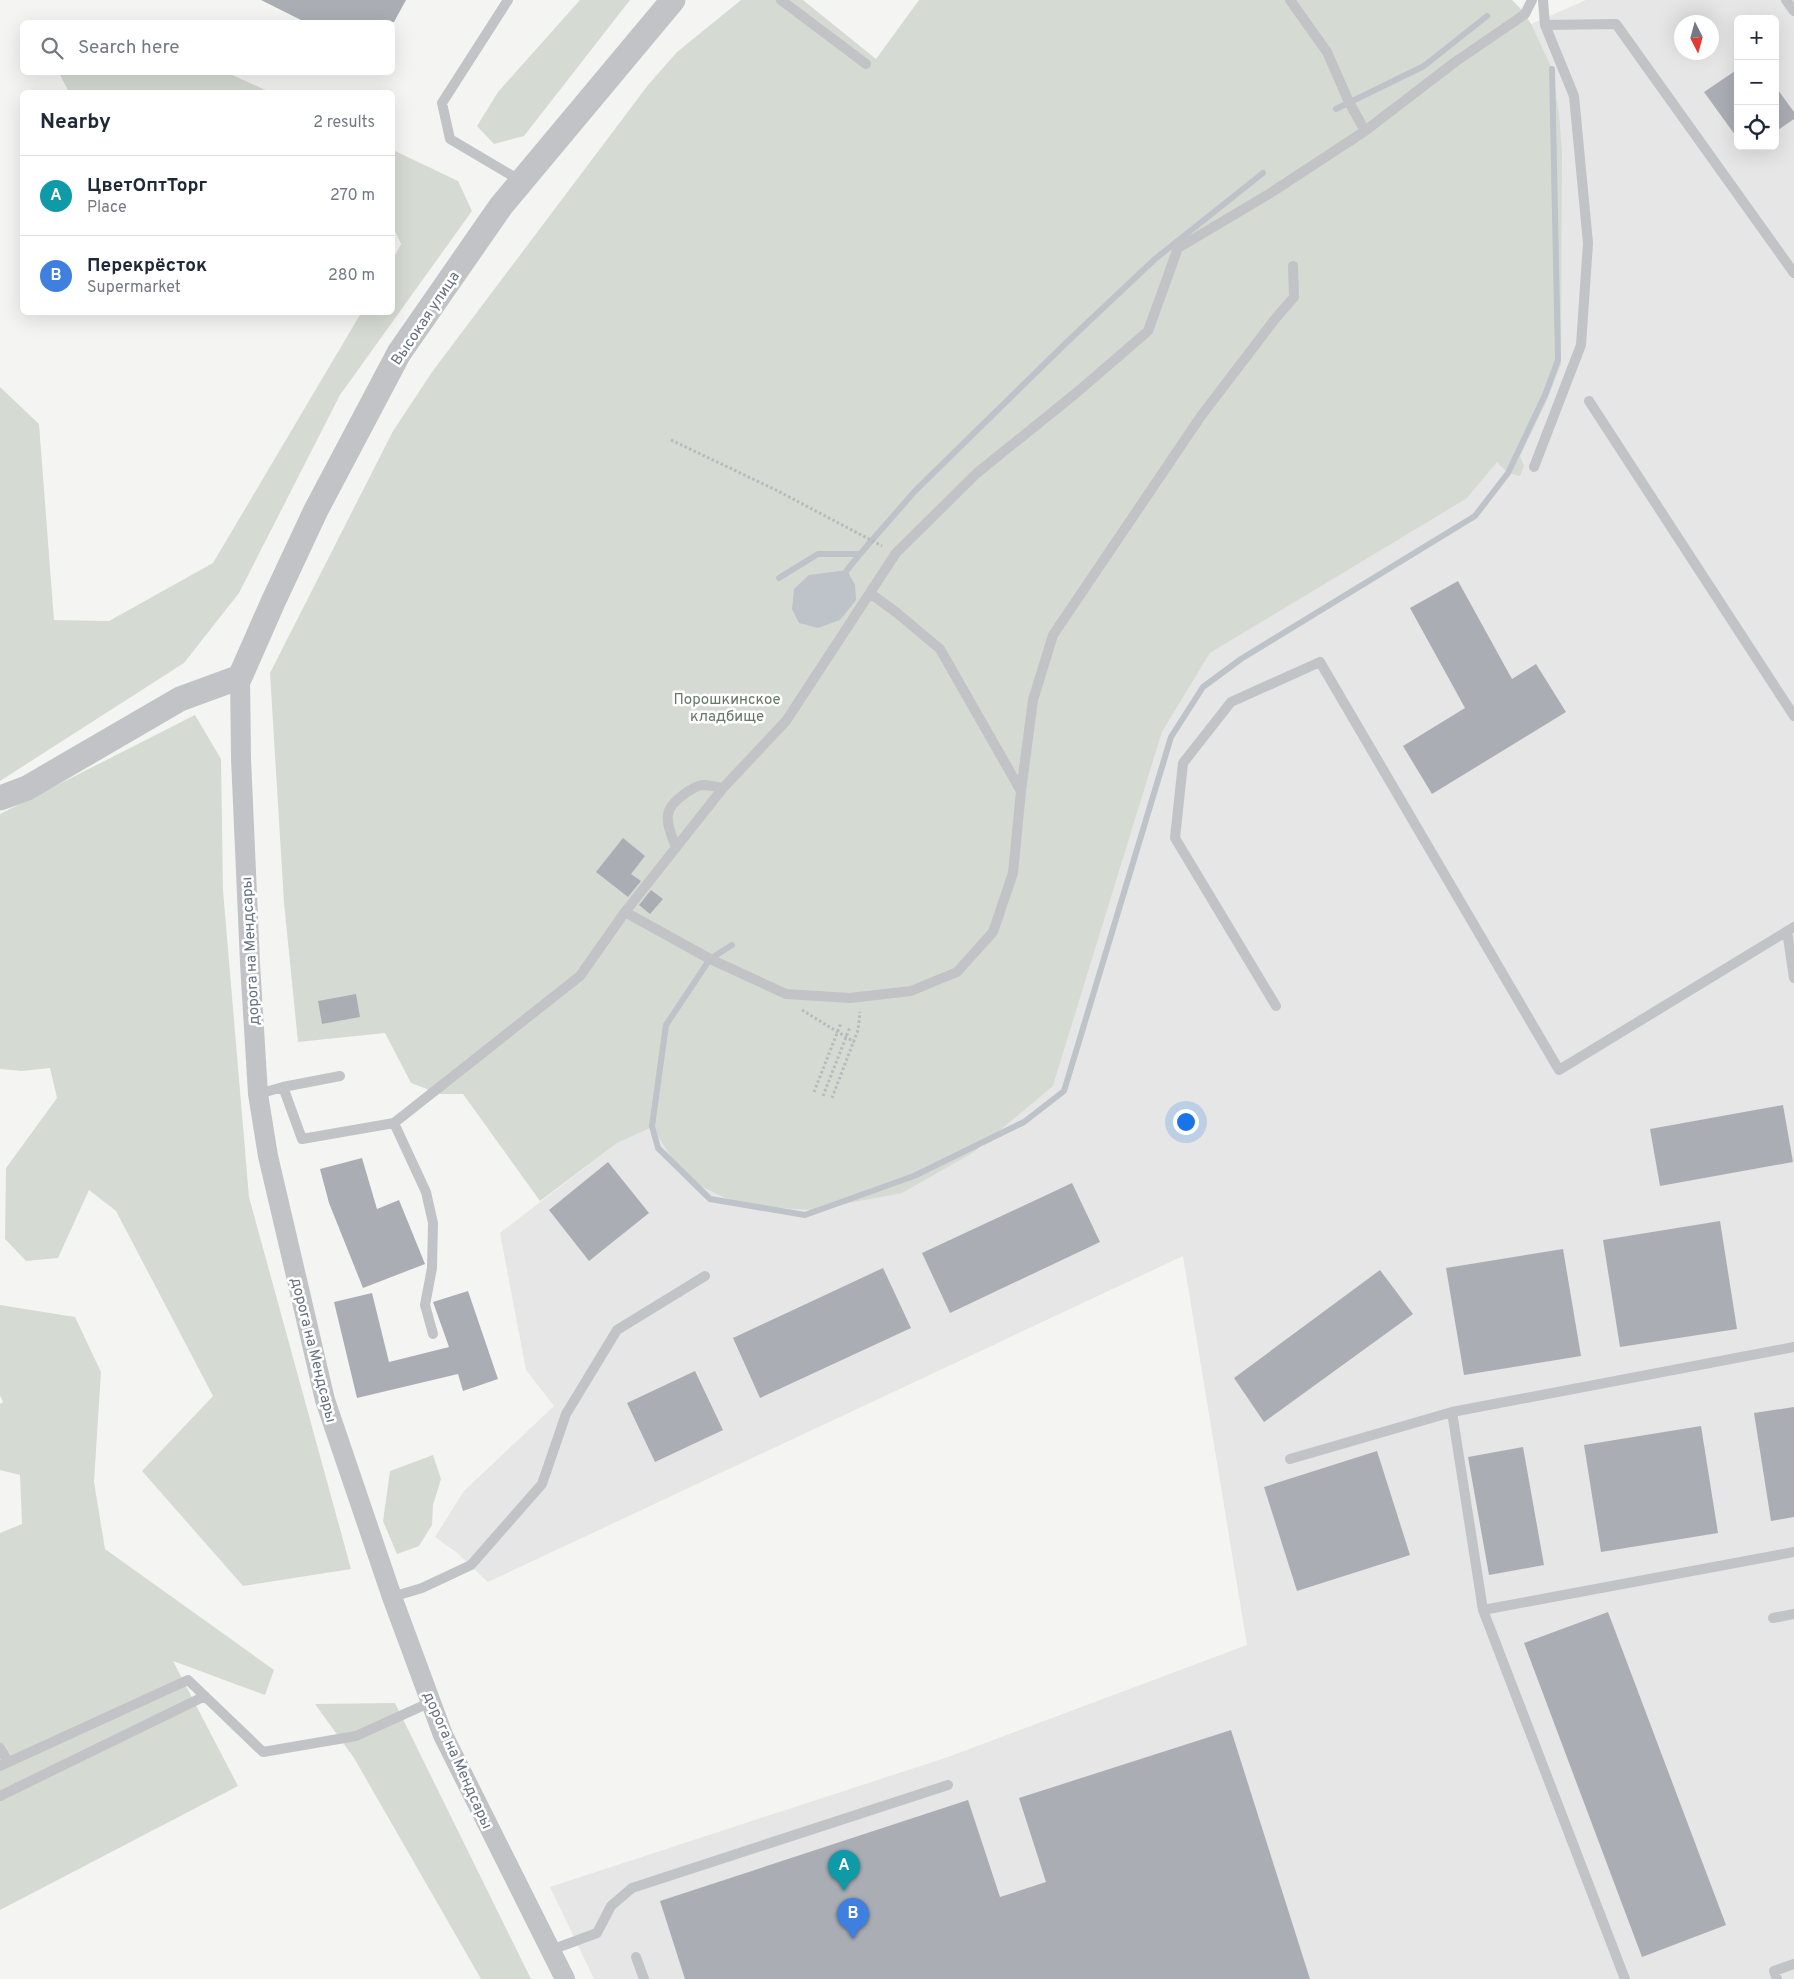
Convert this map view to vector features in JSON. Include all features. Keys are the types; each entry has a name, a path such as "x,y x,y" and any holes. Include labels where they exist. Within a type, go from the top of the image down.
{"street":[{"name":"Высокая улица","path":"240,678 316,510 399,353 501,206 673,0"},
{"path":"0,798 27,788 180,700 240,678"},
{"name":"дорога на Мендсары","path":"240,678 250,963 258,1094 268,1156 325,1400 392,1597 431,1702 459,1768 565,1979"}],"lane":[{"path":"508,0 442,103 450,139 522,182"},
{"path":"781,0 866,64"},
{"path":"1290,0 1327,52 1349,102 1365,131"},
{"path":"283,1087 302,1139 394,1123 580,976 625,912 723,788 786,721 896,553 977,473 1075,394 1148,331 1178,248 1269,194 1365,131 1455,62 1525,14 1532,0"},
{"path":"1534,467 1581,345 1588,243 1574,96 1545,25 1543,0"},
{"path":"1786,0 1794,11"},
{"path":"1545,25 1616,24 1794,273"},
{"path":"625,912 710,959 786,994 850,998 911,991 957,972 993,932 1014,872 1021,791 1033,700 1054,635 1201,416 1294,297 1293,266"},
{"path":"1589,401 1794,716"},
{"path":"870,593 940,649 1021,791"},
{"path":"1276,1006 1174,838 1183,763 1231,702 1320,662 1559,1070 1790,929 1794,978"},
{"path":"676,848 669,826 668,813 673,804 683,794 702,785 723,788"},
{"path":"258,1094 340,1076"},
{"path":"394,1123 426,1192 433,1223 432,1268 425,1305 433,1334"},
{"path":"392,1597 422,1588 471,1565 542,1484 566,1414 617,1330 705,1276"},
{"path":"1290,1459 1452,1412 1794,1347"},
{"path":"1452,1412 1483,1610 1625,1979"},
{"path":"1483,1610 1794,1552"},
{"path":"1773,1618 1794,1614"},
{"path":"0,1748 4,1764 188,1680 263,1752 356,1736 431,1702"},
{"path":"0,1796 205,1696"},
{"path":"551,1950 597,1933 611,1906 632,1888 948,1785"},
{"path":"636,1958 644,1979"},
{"path":"1777,1979 1774,1971 1794,1964"}],"path":[{"path":"672,440 776,490 871,542 896,553"},
{"path":"786,994 805,1013 854,1042"},
{"path":"814,1092 841,1023"},
{"path":"823,1096 850,1027"},
{"path":"832,1098 858,1030"}],"shaded area":[{"path":"1586,0 1794,0 1794,1979 594,1979 550,1887 948,1757 1247,1645 1183,1256 488,1582 456,1552 435,1537 464,1491 554,1406 526,1370 500,1233 617,1143 652,1126 685,1179 740,1205 1053,1086 1162,732 1210,653 1466,499 1543,372 1531,24"},
{"path":"847,570 855,585 856,600 840,620 818,628 799,623 792,609 794,589 809,575"}],"green space":[{"path":"580,0 630,0 524,136 494,144 477,126 498,92"},
{"name":"Порошкинское кладбище","path":"741,0 803,0 876,59 919,0 1512,0 1525,13 1552,69 1559,114 1562,151 1561,364 1548,398 1520,456 1524,466 1520,476 1508,473 1497,462 1466,499 1210,653 1162,732 1053,1086 974,1152 902,1193 811,1210 740,1205 685,1179 652,1127 617,1143 540,1201 463,1094 432,1094 427,1089 411,1083 385,1033 298,1042 284,903 270,673 393,431 432,372 648,85 677,52"},
{"path":"60,75 232,75 266,90 68,90"},
{"path":"395,151 458,181 472,211 340,395 239,593 184,663 0,781 0,387 39,424 54,620 109,621 213,563 360,315 395,315 395,255 401,244 395,231"},
{"path":"195,715 221,759 223,890 249,1197 351,1569 243,1586 142,1471 213,1396 116,1211 89,1190 58,1258 26,1261 5,1239 6,1168 57,1098 50,1068 22,1071 0,1069 0,814"},
{"path":"0,1305 75,1317 101,1372 94,1482 105,1549 274,1670 265,1695 173,1661 238,1786 0,1910 0,1533 22,1524 20,1475 0,1470 0,1404 3,1402 0,1395"},
{"path":"433,1455 441,1479 433,1505 432,1525 419,1546 397,1554 383,1521 390,1471"},
{"path":"395,1703 531,1979 481,1979 354,1758 315,1704"}],"building":[{"path":"261,0 406,0 395,20 301,20"},
{"path":"1734,72 1734,133 1704,92"},
{"path":"1779,91 1794,112 1794,119 1779,129"},
{"path":"1458,581 1512,679 1536,664 1566,712 1432,794 1403,746 1465,708 1410,608"},
{"path":"623,838 645,856 631,874 641,881 628,897 596,872"},
{"path":"651,890 663,899 650,914 639,905"},
{"path":"356,994 360,1017 322,1024 318,1001"},
{"path":"1783,1105 1793,1162 1660,1186 1650,1129"},
{"path":"362,1158 377,1209 399,1200 425,1264 363,1288 329,1203 320,1169"},
{"path":"608,1162 649,1213 589,1261 549,1210"},
{"path":"1072,1183 1100,1242 950,1313 922,1253"},
{"path":"1720,1221 1737,1329 1620,1347 1603,1240"},
{"path":"1563,1249 1581,1356 1464,1375 1446,1268"},
{"path":"883,1268 911,1328 760,1398 733,1338"},
{"path":"1380,1270 1413,1314 1264,1422 1234,1378"},
{"path":"468,1291 498,1379 463,1391 458,1374 357,1398 334,1302 372,1293 389,1362 449,1347 433,1302"},
{"path":"695,1371 723,1430 655,1462 627,1403"},
{"path":"1794,1407 1794,1517 1771,1521 1754,1413"},
{"path":"1701,1426 1718,1533 1601,1552 1584,1445"},
{"path":"1523,1447 1544,1565 1489,1575 1468,1457"},
{"path":"1377,1451 1410,1555 1297,1591 1264,1487"},
{"path":"1608,1612 1726,1925 1642,1957 1524,1643"},
{"path":"1231,1730 1310,1979 685,1979 660,1901 968,1800 1000,1897 1046,1882 1019,1798"}],"waterway":[{"path":"1336,109 1424,66 1487,16"},
{"path":"732,945 710,959 666,1025 652,1126 658,1148 710,1199 805,1215 914,1176 1024,1122 1064,1091 1171,737 1203,687 1241,659 1475,516 1508,473 1545,395 1558,360 1552,69"},
{"path":"779,578 818,554 860,554 915,491 1066,343 1155,259 1263,173"},
{"path":"847,570 860,554"}],"place":[{"name":"ЦветОптТорг","path":"844,1891"},
{"name":"Перекрёсток","path":"853,1939"}]}
